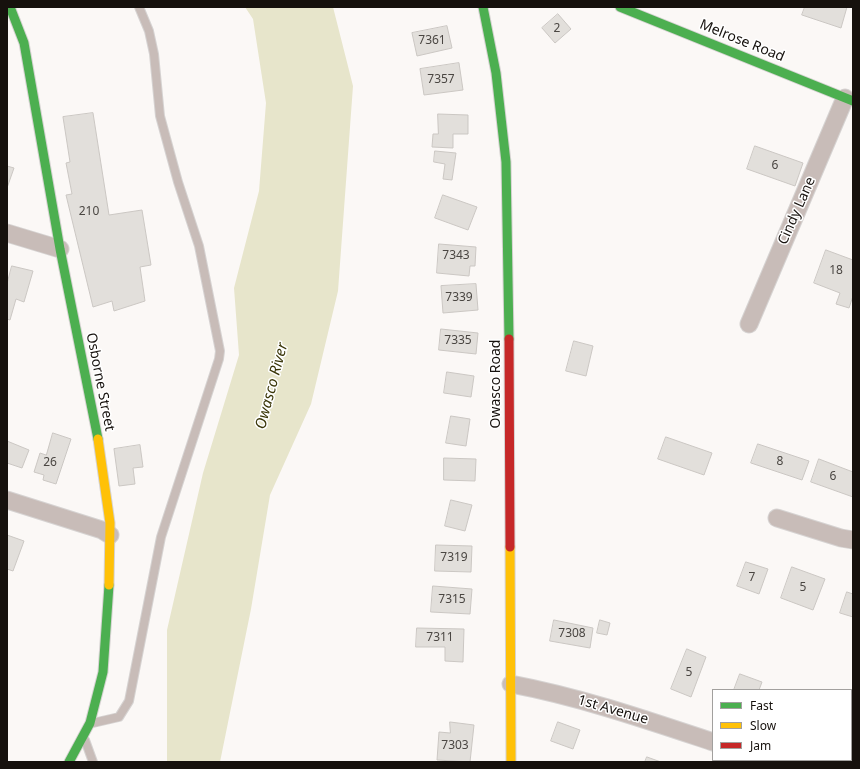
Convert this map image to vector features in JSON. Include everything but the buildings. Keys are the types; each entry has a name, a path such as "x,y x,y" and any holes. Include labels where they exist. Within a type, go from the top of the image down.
{"street":[{"name":"Osborne Street","path":"10,7 24,44 60,249 97,435 110,535 110,571 103,672 90,724 69,762"},
{"name":"Owasco Road","path":"483,7 496,65 505,133 508,185 511,762"},
{"name":"Melrose Road","path":"620,7 849,100"},
{"name":"Cindy Lane","path":"749,324 849,100"},
{"path":"7,233 60,249"},
{"path":"7,500 102,530 110,535"},
{"path":"777,518 841,538 853,540"},
{"name":"1st Avenue","path":"511,684 540,689 633,716 712,742"}],"lane":[{"path":"90,724 119,717 129,701 161,537 219,359 220,351 199,246 178,182 160,116 154,54 149,31 139,7"},
{"path":"83,737 93,762"}],"water":[{"name":"Owasco River","path":"245,7 333,7 353,86 338,291 311,404 270,495 251,609 220,762 167,762 167,630 203,473 239,355 234,288 259,191 266,103 253,19"}],"traffic: fast":[{"path":"10,7 24,43 60,249 98,439"},
{"path":"483,7 496,73 506,162 509,339"},
{"path":"620,7 853,101"},
{"path":"69,762 90,723 103,672 109,585"}],"traffic: slow":[{"path":"98,439 110,523 109,585"},
{"path":"510,547 511,762"}],"traffic: jam":[{"path":"509,339 510,547"}]}
